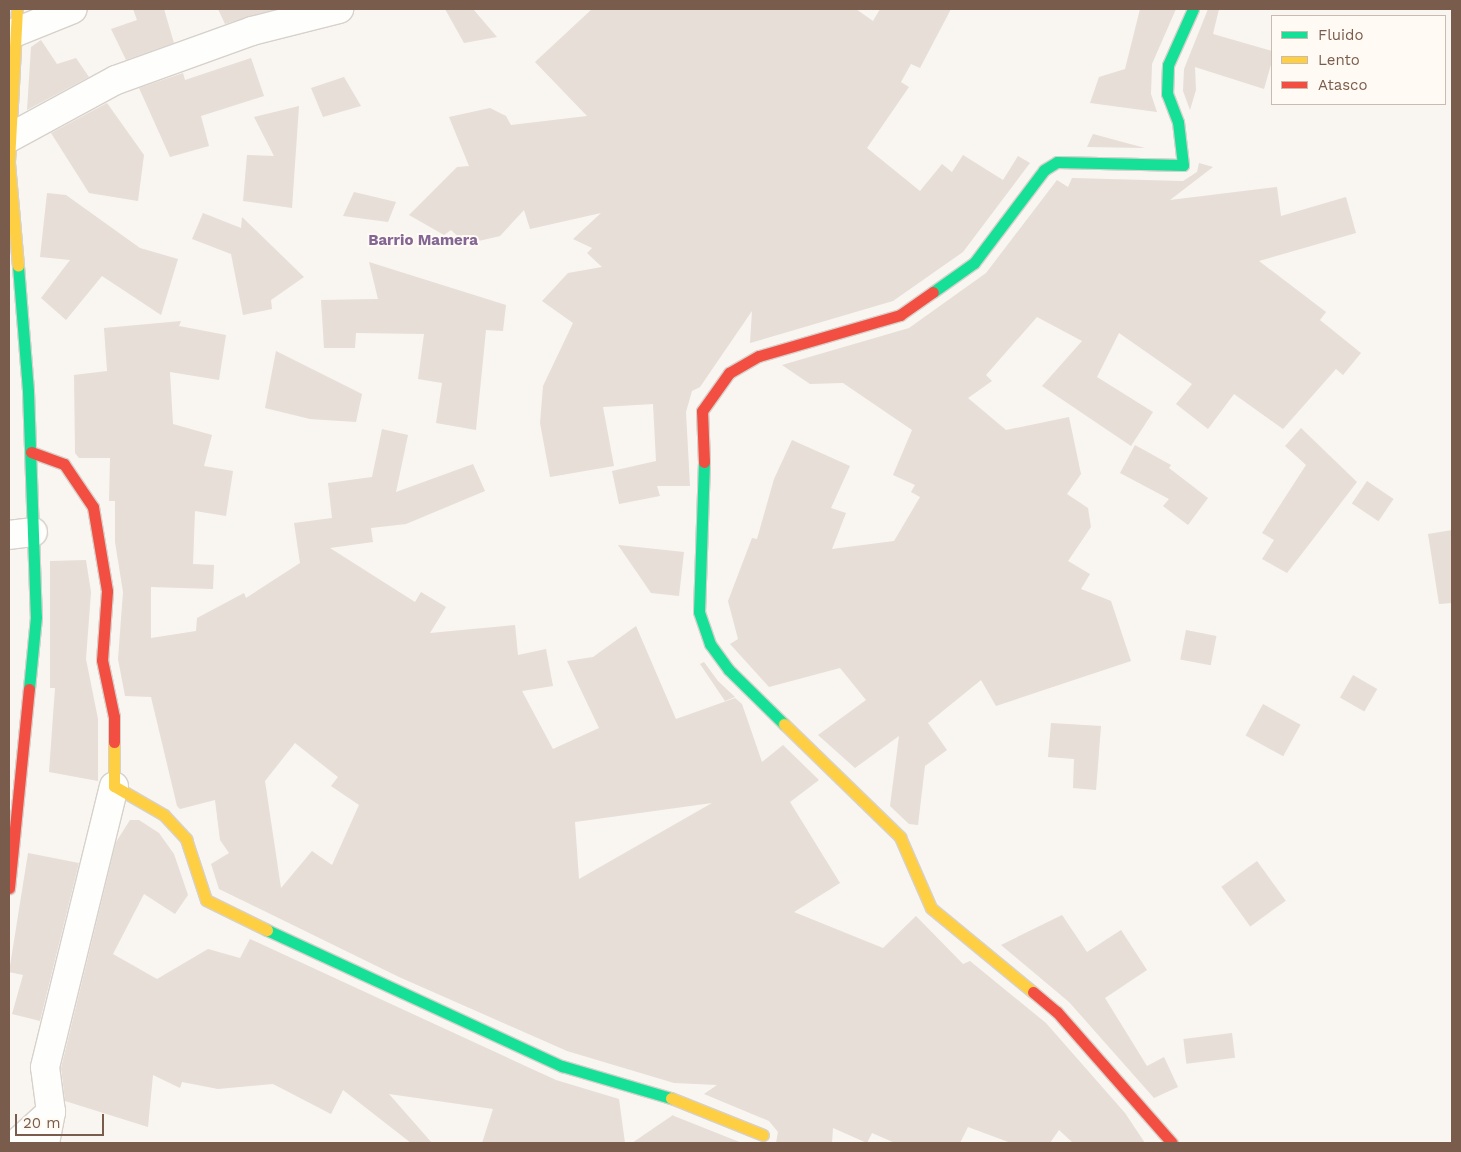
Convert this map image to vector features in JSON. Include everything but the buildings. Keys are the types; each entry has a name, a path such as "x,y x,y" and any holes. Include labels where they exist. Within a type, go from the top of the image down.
{"street":[{"path":"9,888 36,618 21,534 31,452 9,138 17,20 73,9"},
{"path":"9,138 116,80 252,30 339,9"},
{"path":"1172,1143 1057,1012 931,908 900,836 729,670 710,644 699,612 706,495 702,411 729,374 758,356 900,316 974,263 1044,170 1057,162 1184,165 1178,122 1167,94 1168,65 1194,9"},
{"path":"31,452 64,464 93,507 107,591 102,660 114,717 114,786 45,1067 51,1112 45,1143"},
{"path":"114,786 164,815 186,839 206,900 392,991 562,1066 679,1101 763,1135"},
{"path":"17,1143 51,1112"}],"traffic: fast":[{"path":"933,292 974,263 1044,170 1057,162 1183,165 1178,122 1167,94 1168,65 1193,9"},
{"path":"18,266 28,391 36,617 29,689"},
{"path":"704,462 699,612 710,644 729,670 784,724"},
{"path":"267,930 562,1066 671,1098"}],"traffic: slow":[{"path":"17,9 9,163 18,266"},
{"path":"784,724 900,837 931,908 1033,992"},
{"path":"114,742 114,786 164,815 186,839 206,900 267,930"},
{"path":"671,1098 763,1135"}],"traffic: jam":[{"path":"704,462 702,411 729,373 759,356 900,315 933,292"},
{"path":"31,452 64,464 93,507 107,591 102,660 114,717 114,742"},
{"path":"9,888 29,689"},
{"path":"1033,992 1057,1012 1172,1143"}],"district":[{"name":"Barrio Mamera","path":"423,241"}]}
